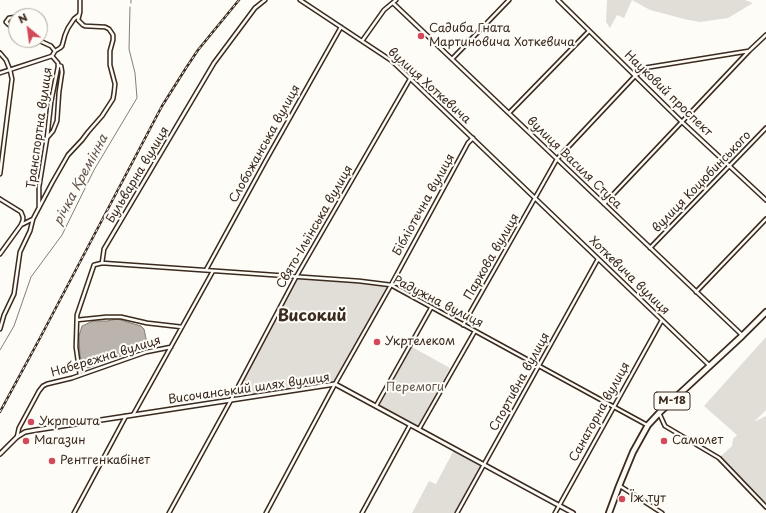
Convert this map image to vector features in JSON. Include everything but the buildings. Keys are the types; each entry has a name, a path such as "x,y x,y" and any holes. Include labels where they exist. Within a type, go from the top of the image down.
{"highway":[{"name":"М-18","path":"609,513 633,452 648,425 766,312"}],"street":[{"path":"0,329 4,315 14,294 20,252 30,231 33,220 68,155 102,116 113,99 115,84 111,70 110,58 113,35 109,29 105,27 85,26 78,20 80,0"},
{"name":"Бульварна вулиця","path":"80,375 76,346 77,315 94,265 102,263 104,249 214,63 255,8 265,0"},
{"name":"вулиця Хоткевича","path":"300,0 392,61 536,198"},
{"path":"452,59 509,0"},
{"name":"Науковий проспект","path":"558,0 682,122 766,200"},
{"path":"362,42 384,10 394,1"},
{"name":"вулиця Василя Стуса","path":"394,1 452,59 742,336"},
{"name":"Транспортна вулиця","path":"39,209 39,187 43,156 58,65 52,56 55,51 62,46 64,35 74,18 79,15"},
{"name":"Слобожанська вулиця","path":"206,270 341,27"},
{"path":"509,113 589,31"},
{"path":"604,204 749,51 766,35"},
{"path":"48,45 55,51"},
{"name":"Паркова вулиця","path":"463,325 536,198 556,159 635,76 644,68 749,51"},
{"path":"0,53 6,60 12,78 0,174"},
{"path":"0,73 52,56"},
{"path":"47,138 53,131 57,121 62,72 61,66 58,65"},
{"name":"Свято-Ільїнська вулиця","path":"169,513 296,277 410,79"},
{"name":"вулиця Коцюбинського","path":"650,248 730,167 766,128"},
{"name":"Бібліотечна вулиця","path":"266,513 335,384 468,143 473,138"},
{"path":"0,198 23,214 21,225 0,254"},
{"name":"Хоткевича вулиця","path":"536,198 710,366"},
{"path":"696,292 766,219"},
{"path":"21,225 33,220"},
{"name":"Спортивна вулиця","path":"457,513 598,259"},
{"name":"Радужна вулиця","path":"102,263 390,285 648,425"},
{"path":"133,415 213,271"},
{"path":"376,406 431,308"},
{"path":"77,320 121,317 147,323 182,327"},
{"name":"Санаторна вулиця","path":"555,513 662,320"},
{"path":"419,429 475,331"},
{"name":"Набережна вулиця","path":"17,437 19,428 43,386 72,378 146,352 171,347"},
{"name":"Височанський шлях вулиця","path":"17,437 25,432 36,430 335,384 574,513"},
{"path":"659,413 665,426 719,458 766,508"},
{"path":"74,513 126,416"},
{"path":"362,513 410,424"},
{"path":"0,454 17,437"},
{"path":"619,486 662,513"}],"green space":[{"path":"607,0 632,0 624,18 617,15 610,28 606,22"},
{"path":"632,0 745,0 753,3 728,18 700,22 650,10"},
{"path":"296,277 359,281 391,285 335,384 231,400"},
{"path":"766,337 766,410 754,422 766,416 766,505 739,479 730,466 719,458 732,446 733,439 737,435 704,406"},
{"name":"Перемоги","path":"412,347 450,368 417,428 379,407"},
{"path":"454,450 482,466 456,513 412,513 429,481 436,484"}],"shaded area":[{"path":"117,319 141,326 144,329 147,343 130,353 88,368 86,367 80,357 79,336 82,326 93,321"}],"waterway":[{"name":"річка Кремінна","path":"0,350 14,326 31,277 62,235 94,170 137,98 135,73 129,49 130,7"}],"railway":[{"path":"0,412 162,106 198,50 239,0"}],"place":[{"name":"Садиба Гната Мартиновича Хоткевича","path":"421,36"},
{"name":"Укртелеком","path":"377,342"},
{"name":"Укрпошта","path":"31,422"},
{"name":"Магазин","path":"26,441"},
{"name":"Самолет","path":"664,441"},
{"name":"Рентгенкабінет","path":"52,461"},
{"name":"Їж тут","path":"622,499"}],"district":[{"name":"Високий","path":"312,317"}]}
